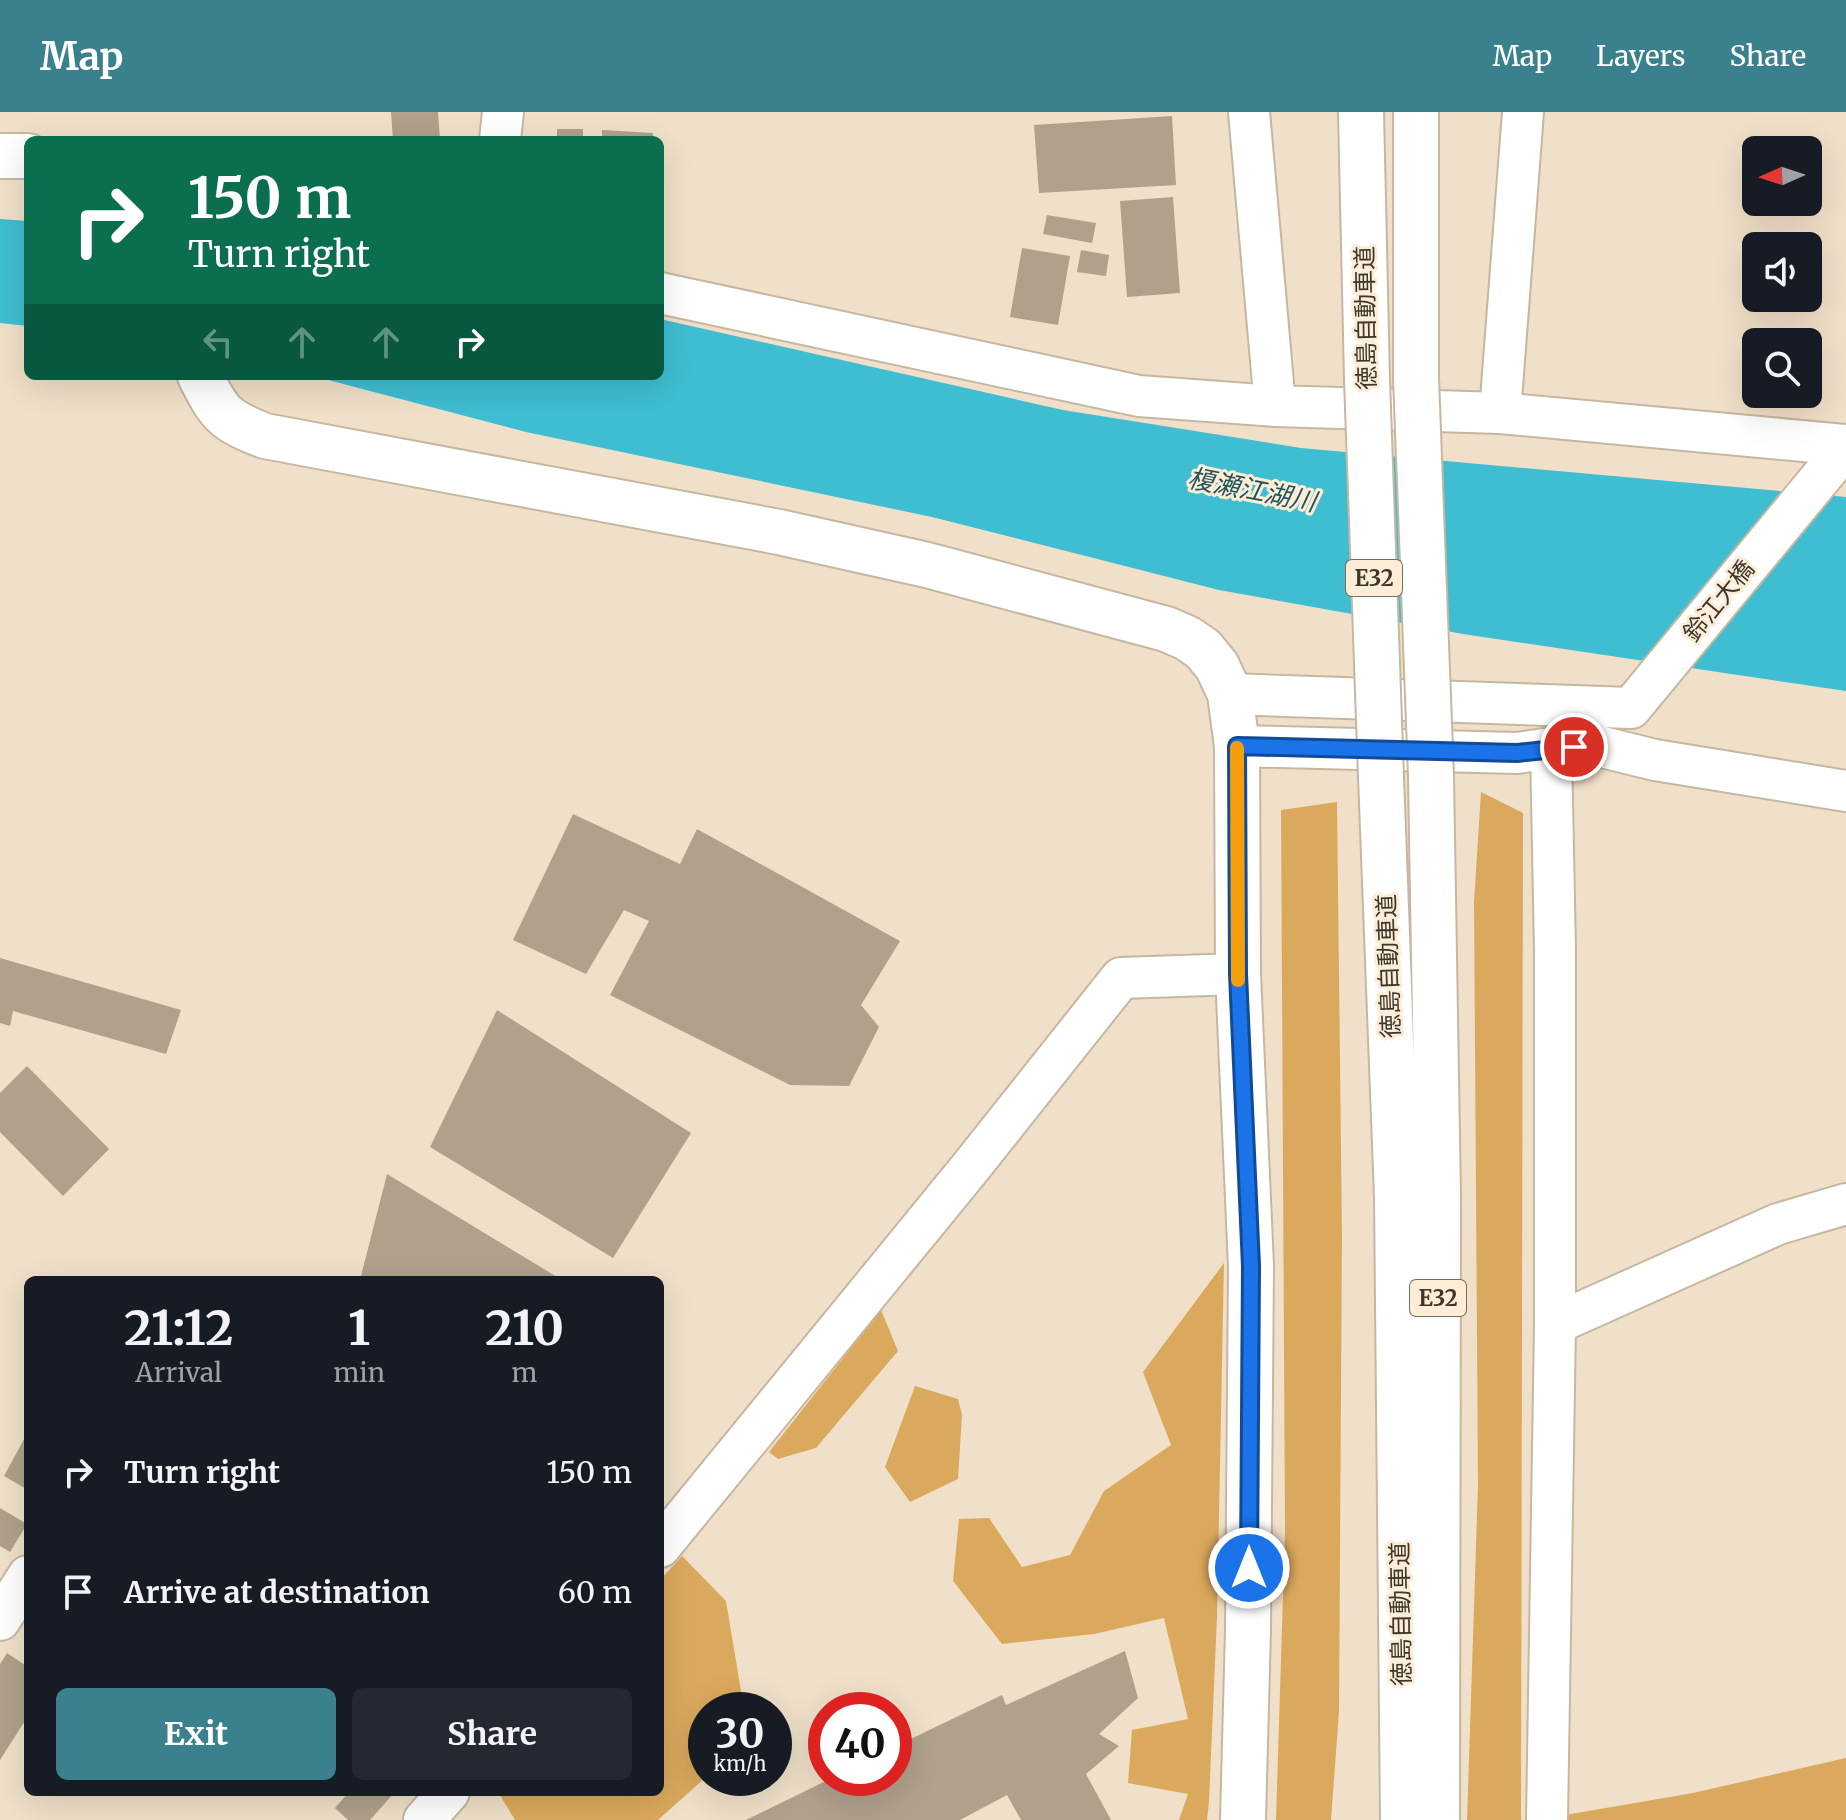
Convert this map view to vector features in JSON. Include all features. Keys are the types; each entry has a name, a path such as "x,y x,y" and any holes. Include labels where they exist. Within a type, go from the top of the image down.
{"main road":[{"name":"徳島自動車道","path":"1361,112 1367,379 1397,1197 1403,1820"},
{"name":"徳島自動車道","path":"1416,112 1416,378 1431,776 1438,1196 1437,1820"},
{"path":"0,156 24,156"},
{"path":"202,380 215,405 231,422 265,436 779,532 927,565 1166,629 1203,649 1217,666 1230,694 1237,746 1238,974 1251,1266 1243,1820"}],"street":[{"path":"500,136 503,112"},
{"path":"1249,112 1275,406"},
{"path":"1500,413 1523,112"},
{"path":"664,294 1139,396 1275,406 1500,413 1846,446"},
{"name":"鈴江大橋","path":"1230,694 1631,708 1846,446"},
{"path":"1237,746 1517,753 1598,746 1655,760 1846,791"},
{"path":"1547,1820 1555,1324 1555,951 1551,748"},
{"path":"664,1542 1121,978 1238,974"},
{"path":"1555,1324 1778,1224 1846,1204"},
{"path":"0,1620 24,1582"},
{"path":"424,1820 445,1796"}],"shaded area":[{"path":"1481,792 1523,813 1521,1820 1467,1820 1478,1484 1474,902"},
{"path":"1337,802 1342,1236 1339,1712 1331,1820 1276,1820 1285,1530 1281,810"},
{"path":"1224,1263 1217,1617 1209,1802 1207,1820 1179,1820 1188,1794 1128,1783 1132,1730 1188,1719 1164,1618 1094,1634 1002,1644 953,1581 959,1519 989,1518 1022,1567 1070,1555 1104,1491 1171,1445 1143,1372"},
{"path":"881,1310 898,1351 816,1448 778,1459 769,1452"},
{"path":"915,1386 958,1399 962,1415 958,1479 910,1502 885,1467"},
{"path":"682,1556 726,1601 741,1692 688,1692 688,1793 658,1820 515,1820 500,1796 664,1796 664,1576"},
{"path":"1846,1758 1846,1820 1566,1820 1565,1815 1693,1793"}],"water":[{"path":"0,219 24,221 24,326 0,323"},
{"name":"榎瀬江湖川","path":"664,320 1063,410 1301,448 1846,497 1846,691 1463,634 1219,590 932,517 526,432 328,380 664,380"}],"building":[{"path":"391,112 438,112 440,136 393,136"},
{"path":"1172,116 1176,185 1039,193 1034,125"},
{"path":"557,129 583,129 583,136 557,136"},
{"path":"602,130 653,133 653,136 602,136"},
{"path":"1173,197 1180,293 1127,297 1120,201"},
{"path":"1047,215 1096,223 1092,243 1043,234"},
{"path":"1022,248 1070,256 1058,325 1010,317"},
{"path":"1081,250 1109,255 1106,276 1077,272"},
{"path":"573,814 680,864 697,829 900,941 861,1005 879,1027 849,1086 790,1085 610,995 649,921 624,910 586,974 513,940"},
{"path":"0,958 181,1010 166,1054 13,1011 10,1026 0,1023"},
{"path":"497,1010 691,1133 613,1258 430,1147"},
{"path":"27,1066 109,1149 63,1196 0,1132 0,1093"},
{"path":"387,1174 555,1276 361,1276"},
{"path":"24,1439 24,1488 4,1476"},
{"path":"0,1508 24,1522 24,1529 10,1552 0,1546"},
{"path":"1125,1651 1138,1698 1099,1734 1119,1746 1086,1774 1111,1820 1021,1820 1007,1795 960,1820 746,1820 808,1790 808,1796 912,1796 912,1738 1002,1695 1006,1705"},
{"path":"7,1653 24,1664 24,1722 0,1760 0,1664"},
{"path":"346,1796 391,1796 370,1820 348,1820 335,1808"}],"slow traffic":[{"path":"1237,748 1238,980"}],"route":[{"path":"1249,1568 1251,1266 1238,974 1237,746 1517,753 1574,747"}]}
